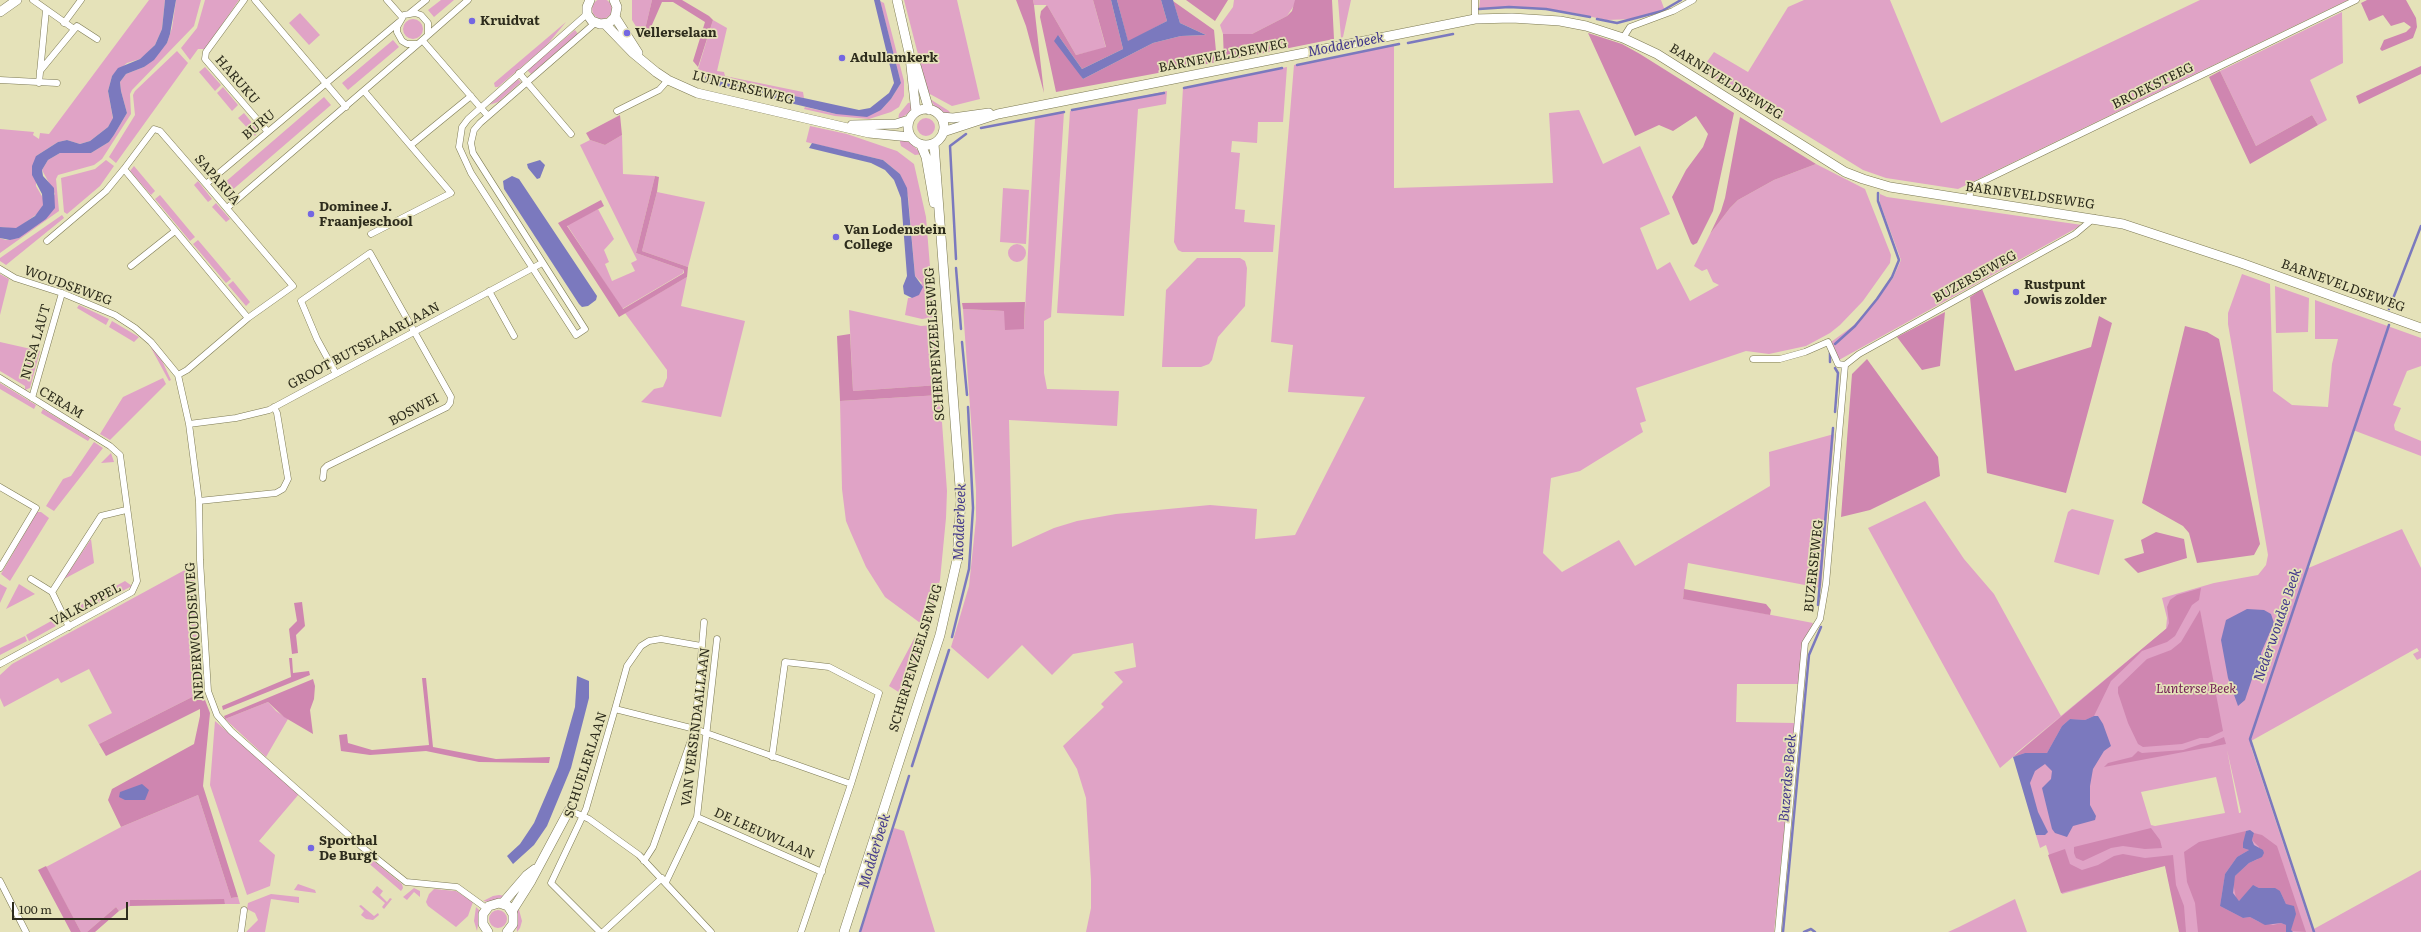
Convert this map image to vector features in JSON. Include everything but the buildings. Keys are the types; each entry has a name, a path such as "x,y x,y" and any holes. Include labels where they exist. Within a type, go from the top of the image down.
{"main road":[{"path":"0,12 17,0"},
{"path":"897,0 910,57 916,112"},
{"path":"588,1 588,14"},
{"path":"600,24 615,17 617,12 615,1"},
{"name":"LUNTERSEWEG","path":"588,14 668,80 697,93 845,126 869,133 910,137"},
{"name":"LUNTERSEWEG","path":"615,17 642,59"},
{"name":"BARNEVELDSEWEG","path":"943,132 998,114 1475,19 1512,18 1560,21 1586,26 1623,38 1657,54 1845,172 1890,187 2094,218 2149,231 2421,328"},
{"path":"910,57 915,62 929,110"},
{"path":"929,110 941,117 943,132 934,146 922,147 910,137 908,129 909,120 916,112 929,110"},
{"name":"BARNEVELDSEWEG","path":"941,117 998,114"},
{"name":"LUNTERSEWEG","path":"845,126 896,124 909,120"},
{"name":"SCHERPENZEELSEWEG","path":"934,146 940,203 938,216"},
{"name":"SCHERPENZEELSEWEG","path":"844,932 940,635 957,560 961,500 938,216 922,147"},
{"path":"512,911 531,881 536,869 569,810"},
{"path":"502,904 527,875 536,869"},
{"path":"484,930 482,917 486,908 495,903 502,904 512,911 514,917 511,930"}],"street":[{"path":"33,0 74,30"},
{"path":"64,23 81,0"},
{"name":"HARUKU","path":"244,0 206,52 205,59 268,132"},
{"path":"255,0 346,107"},
{"path":"387,0 400,19"},
{"path":"420,43 412,45 402,41 397,32 400,19 426,0"},
{"path":"227,208 346,107 468,0"},
{"path":"1474,0 1475,19"},
{"path":"1623,38 1630,27 1673,11 1693,0"},
{"name":"BROEKSTEEG","path":"1969,200 1971,188 1980,182 2356,0"},
{"path":"39,83 41,45 44,38 46,10"},
{"path":"410,13 421,15 425,18 428,23 428,34"},
{"path":"588,14 481,107 462,128 459,147 461,154 576,335 585,329 473,154 471,143 474,130 488,116 526,81 600,24"},
{"name":"BURU","path":"206,184 326,84 400,19"},
{"path":"40,71 77,26 97,39"},
{"path":"420,43 488,116"},
{"path":"519,73 571,134"},
{"path":"0,80 57,83"},
{"path":"616,111 659,90 668,80"},
{"path":"364,91 450,193 371,234"},
{"path":"411,145 471,96"},
{"name":"SAPARUA","path":"47,241 106,191 154,130 160,131 293,286 248,318"},
{"path":"124,169 248,318 193,366 178,375"},
{"name":"BUZERSEWEG","path":"1778,932 1805,643 1809,633 1820,618 1826,584 1841,394 1845,365 1859,354 2075,234 2094,218"},
{"path":"132,266 175,232"},
{"path":"335,372 301,301 370,253 415,331"},
{"name":"GROOT BUTSELAARLAAN","path":"189,424 236,418 274,407 335,372 415,331 542,262"},
{"name":"WOUDSEWEG","path":"0,269 15,278 62,293 114,315 135,328 151,342 178,375"},
{"path":"489,291 514,336"},
{"name":"NUSA LAUT","path":"32,398 62,293"},
{"name":"BOSWEI","path":"323,478 324,470 327,466 447,407 450,403 451,397 415,331"},
{"path":"1753,359 1780,359 1805,352 1828,342 1838,364 1845,365"},
{"name":"NEDERWOUDSEWEG","path":"178,375 189,424 199,501 200,560 208,691 217,715 231,731 357,842 406,882 457,887 486,908"},
{"name":"CERAM","path":"0,378 110,446"},
{"path":"199,501 276,493 283,489 288,479 277,413 274,407"},
{"name":"VALKAPPEL","path":"0,664 132,592 136,586 120,455 110,446"},
{"path":"0,487 36,508 0,568"},
{"path":"52,592 100,516 126,510"},
{"path":"32,579 52,592 68,626"},
{"name":"VAN VERSENDAALLAAN","path":"644,861 653,847 695,729 704,622"},
{"path":"615,709 627,666 641,646 661,639 702,646"},
{"name":"VAN VERSENDAALLAAN","path":"697,817 717,639"},
{"path":"772,757 785,662 830,668 879,693 851,784 801,932"},
{"name":"SCHUELERLAAN","path":"600,932 551,883 583,816 615,709 695,729 851,784"},
{"path":"569,810 583,816 644,861 664,880 711,932"},
{"name":"DE LEEUWLAAN","path":"664,880 697,817 822,872"},
{"path":"603,932 664,880"},
{"path":"0,881 26,932"},
{"path":"241,932 244,910"}],"green space":[{"path":"602,-1 609,2 612,9 609,16 602,19 595,16 592,9 595,2"},
{"path":"149,0 165,0 162,29 155,45 147,53 140,59 127,63 112,76 108,91 113,119 108,127 90,141 80,144 67,140 58,142 36,156 36,186 43,198 43,205 40,212 16,229 0,227 0,129 34,132 33,135 39,139 40,133 49,134"},
{"path":"176,0 201,0 194,26 132,90 130,94 131,114 102,159 94,165 58,175 56,179 59,211 0,253 0,238 6,240 19,238 55,194 42,170 48,160 60,153 91,153 109,142 114,135 127,113 120,82 126,74 144,67 167,43 172,28"},
{"path":"205,0 239,0 205,49 198,49 190,60 181,48 197,28"},
{"path":"441,0 454,0 434,17 428,10"},
{"path":"632,0 652,0 643,38 632,20"},
{"path":"652,0 682,0 713,20 698,67 693,61 705,22 673,2 662,2 648,34 643,38"},
{"path":"904,0 957,0 980,99 952,106 928,93"},
{"path":"1016,0 1033,0 1044,93 1026,26"},
{"path":"1033,0 1093,0 1106,48 1076,55 1047,5 1034,5"},
{"path":"1093,0 1111,0 1123,49 1082,69 1058,35 1083,79 1153,43 1181,36 1206,35 1180,23 1173,1 1214,30 1217,62 1056,92 1040,17 1041,11 1047,5 1076,55 1106,47"},
{"path":"1117,0 1161,0 1167,21 1128,42"},
{"path":"1186,0 1228,0 1215,21"},
{"path":"1234,0 1295,0 1295,4 1287,16 1252,34 1223,34 1220,25 1233,7"},
{"path":"1295,0 1332,0 1334,39 1224,61 1223,34 1252,34 1287,16 1292,11"},
{"path":"1338,0 1351,0 1343,37 1341,38"},
{"path":"1480,0 1661,0 1665,11 1635,19 1606,20 1574,13 1524,7 1479,9"},
{"path":"1804,0 1890,0 1941,123 2200,0 2348,0 1958,189 1886,178 1863,170 1701,70 1714,52 1748,72 1788,7"},
{"path":"2367,0 2406,0 2416,18 2417,27 2413,38 2382,51 2380,49 2384,40 2406,32 2411,27 2404,22 2391,26 2383,15 2369,21 2361,3"},
{"path":"880,1 884,3 904,81 904,96 899,107 891,112 869,119 835,116 804,109 805,107 836,114 881,110 891,99 901,83"},
{"path":"2342,12 2343,63 2310,80 2327,120 2318,125 2312,115 2256,146 2220,71"},
{"path":"300,13 320,35 309,45 289,23"},
{"path":"413,19 420,22 423,29 420,36 413,39 406,36 403,29 406,22"},
{"path":"713,20 727,28 717,71 724,72 725,76 803,92 804,98 705,77 707,73 698,69"},
{"path":"566,22 546,46 498,87 495,87 494,83"},
{"path":"575,30 578,34 531,74 527,70"},
{"path":"1588,33 1622,44 1734,113 1713,211 1697,243 1693,245 1691,243 1672,197 1686,170 1703,147 1708,134 1696,116 1673,131 1659,125 1635,136"},
{"path":"393,40 399,47 348,90 342,83"},
{"path":"1394,45 1394,188 1553,183 1549,113 1579,110 1603,164 1640,146 1670,214 1640,228 1657,270 1670,262 1690,301 1719,285 1713,282 1707,269 1702,271 1694,266 1710,234 1738,200 1774,180 1816,164 1865,189 1891,255 1890,263 1863,301 1840,325 1830,333 1806,346 1769,354 1746,351 1636,388 1646,421 1640,423 1643,432 1580,471 1551,478 1543,553 1562,572 1619,540 1635,566 1770,486 1769,452 1834,434 1821,588 1688,563 1683,598 1813,623 1802,650 1799,684 1737,684 1736,722 1795,723 1774,932 1086,932 1091,908 1091,880 1086,798 1077,769 1063,746 1104,707 1101,704 1123,682 1114,672 1136,667 1133,643 1073,654 1052,675 1022,645 988,679 951,647 969,586 976,519 976,490 963,309 1004,311 1024,329 1035,118 1064,112 1051,317 1044,321 1044,373 1047,389 1119,391 1117,426 1009,420 1012,547 1054,528 1077,521 1116,514 1210,505 1257,509 1255,539 1295,535 1365,397 1288,392 1293,345 1271,342 1294,65"},
{"path":"177,51 188,63 116,163 109,157 135,115 133,95 135,91"},
{"path":"2421,66 2421,74 2359,104 2356,96"},
{"path":"205,67 221,85 215,91 199,72"},
{"path":"1287,67 1283,122 1258,122 1257,143 1232,141 1231,152 1240,153 1235,209 1245,210 1244,222 1275,225 1273,252 1182,252 1178,250 1174,242 1183,88"},
{"path":"2220,71 2256,146 2312,115 2318,125 2250,164 2209,77"},
{"path":"518,79 521,82 498,102 489,105"},
{"path":"223,87 238,105 232,111 217,93"},
{"path":"1167,91 1166,104 1138,109 1124,316 1057,313 1070,111"},
{"path":"324,97 331,105 230,192 223,184"},
{"path":"930,99 949,111 951,115 944,113 935,107"},
{"path":"913,102 910,112 898,120 899,114 908,103"},
{"path":"244,113 257,129 258,132 255,136 238,118"},
{"path":"620,115 622,135 605,145 590,140 586,133"},
{"path":"1740,117 1816,164 1774,180 1738,200 1710,234 1721,211 1725,198"},
{"path":"926,118 932,121 935,127 932,133 926,136 920,133 917,127 920,121"},
{"path":"810,126 847,134 897,151 914,164 926,217 934,317 922,319 905,315 908,298 912,298 922,283 915,276 908,196 900,174 883,160 806,142"},
{"path":"622,135 623,174 655,176 636,253 684,270 683,273 622,309 567,225 598,209 614,239 604,250 609,262 605,264 612,281 635,271 631,263 637,260 580,145 590,140 605,145"},
{"path":"899,138 907,140 922,154 915,155 901,146"},
{"path":"106,160 114,166 100,186 67,214 64,212 61,178 95,169"},
{"path":"134,166 155,191 151,195 130,171"},
{"path":"655,176 659,177 657,192 642,251 688,267 687,277 619,317 558,223 601,200 604,206 567,226 623,309 684,273 684,270 636,253"},
{"path":"198,181 212,199 208,202 194,185"},
{"path":"1003,188 1029,190 1026,244 1000,242"},
{"path":"657,192 705,202 688,267 642,251"},
{"path":"1880,194 1887,197 2082,225 1839,360 1831,342 1853,326 1877,300 1893,278 1901,260 1880,203"},
{"path":"160,195 195,237 190,241 155,199"},
{"path":"216,203 230,219 226,222 212,207"},
{"path":"62,215 64,218 6,265 0,261 0,258"},
{"path":"198,240 231,279 226,283 193,244"},
{"path":"1017,244 1023,247 1026,253 1023,259 1017,262 1011,259 1008,253 1011,247"},
{"path":"1197,258 1240,258 1245,261 1247,268 1245,306 1218,337 1212,360 1209,364 1201,367 1162,367 1166,290"},
{"path":"0,274 9,279 0,315"},
{"name":"Lunterse Beek","path":"2242,274 2270,284 2273,391 2292,405 2328,407 2332,364 2338,339 2315,339 2315,300 2421,338 2421,366 2407,371 2393,405 2401,408 2394,425 2395,430 2421,441 2421,456 2353,430 2306,569 2402,529 2421,568 2421,658 2417,660 2413,654 2419,651 2417,648 2251,741 2251,747 2312,930 2421,870 2421,932 2181,932 2165,865 2062,894 2046,845 2040,848 2036,835 2042,835 2015,754 2166,629 2167,618 2162,598 2214,583 2258,575 2266,565 2268,555 2228,324 2228,313","holes":["2227,750 2241,812 2240,813 2239,813","2216,777 2225,813 2155,826 2151,825 2141,792"]},
{"path":"687,277 681,306 745,321 721,417 641,402 654,389 663,387 667,378 667,370 625,313"},
{"path":"233,281 250,302 246,306 228,285"},
{"path":"2275,286 2309,298 2308,332 2276,333"},
{"path":"1982,289 2015,371 2091,347 2099,316 2112,323 2066,493 1987,473 1970,297"},
{"path":"1025,302 1024,329 1005,330 1004,311 963,309 962,303"},
{"path":"79,305 109,319 106,325 77,308"},
{"path":"849,310 921,326 934,325 939,385 853,391"},
{"path":"1945,312 1940,366 1922,370 1897,337"},
{"path":"112,321 139,337 134,342 109,327"},
{"path":"2185,326 2207,332 2219,339 2260,544 2254,555 2197,563 2189,533 2183,526 2142,503"},
{"path":"850,334 853,391 939,385 940,395 840,401 837,336"},
{"path":"0,342 40,351 30,388 25,390 25,386 0,371"},
{"path":"149,344 158,352 171,380 169,381"},
{"path":"1867,359 1938,457 1940,476 1870,510 1841,517 1852,374"},
{"path":"163,378 166,384 110,440 100,434 123,397"},
{"path":"0,383 36,405 34,409 0,389"},
{"path":"940,395 947,491 946,518 940,580 927,628 885,597 866,567 846,521 842,489 840,401"},
{"path":"43,409 90,438 88,441 41,413"},
{"path":"94,442 103,448 54,511 46,506 63,479 71,476"},
{"path":"111,453 114,462 101,463"},
{"path":"1925,501 1964,559 1994,594 2061,716 2000,768 1868,528"},
{"path":"2072,509 2114,520 2099,575 2054,562 2068,512"},
{"path":"37,512 41,512 49,518 10,581 1,574"},
{"path":"2156,532 2184,539 2187,558 2138,573 2124,559 2144,553 2141,540"},
{"path":"91,539 94,563 64,579"},
{"path":"194,565 202,692 99,744 88,725 112,713 89,669 61,683 58,678 4,707 0,698 0,675 12,664"},
{"path":"125,581 132,586 78,614 75,608"},
{"path":"0,584 7,588 0,603"},
{"path":"19,584 35,594 6,609"},
{"path":"2201,588 2199,600 2192,605 2175,636 2167,642 2142,651 2111,681 2094,716 2085,720 2070,719 2062,726 2047,753 2025,753 2013,757 2167,628 2169,623 2167,607 2170,600 2177,595"},
{"path":"1684,589 1766,604 1771,610 1770,615 1683,599"},
{"path":"302,602 305,626 296,635 298,653 292,654 289,629 297,621 294,603"},
{"name":"Lunterse Beek","path":"2200,610 2223,731 2208,738 2200,738 2182,744 2143,747 2138,744 2128,723 2118,693 2118,687 2147,659 2171,650 2181,642"},
{"path":"53,620 56,626 29,641 26,635"},
{"path":"25,636 27,641 0,655 0,648"},
{"path":"915,637 923,641 905,696 889,686"},
{"path":"289,658 292,658 293,673 309,671 310,675 223,710 222,706 291,677"},
{"path":"422,678 426,678 433,747 496,759 550,757 549,763 479,762 426,751 370,755 341,751 339,735 347,734 348,743 372,750 429,745"},
{"path":"313,679 315,686 314,699 310,710 313,734 284,717 268,702 225,719 224,716"},
{"path":"202,692 210,713 203,786 238,897 231,898 198,795 121,827 108,800 112,789 194,744 200,709 106,756 99,744"},
{"path":"268,702 276,711 288,719 266,757 225,719"},
{"path":"215,721 299,794 259,841 275,855 270,886 247,895 210,785"},
{"path":"2224,737 2226,744 2104,767 2108,763 2132,757 2138,751 2142,753 2183,750 2201,744 2210,743"},
{"path":"198,795 231,898 238,897 240,904 225,904 223,899 130,900 130,906 119,911 116,907 87,932 81,932 46,867 121,827"},
{"path":"894,828 904,831 935,932 861,932"},
{"path":"2151,828 2160,840 2162,848 2145,849 2123,846 2111,848 2083,861 2076,858 2074,853 2074,847"},
{"path":"2246,831 2243,848 2249,850 2237,857 2225,874 2220,906 2243,918 2250,917 2259,922 2273,925 2281,923 2286,925 2286,932 2198,932 2195,903 2187,882 2184,852 2199,842"},
{"path":"2254,833 2262,835 2277,846 2306,932 2291,931 2286,904 2280,891 2255,886 2239,901 2236,898 2233,883 2235,876 2249,863 2258,859 2259,847 2252,840"},
{"path":"2065,849 2070,864 2082,870 2098,865 2114,856 2123,854 2145,858 2173,855 2176,885 2184,906 2186,932 2179,932 2165,866 2061,893 2048,855"},
{"path":"364,853 402,884 403,888 401,891 359,855"},
{"path":"46,866 81,932 71,932 38,870"},
{"path":"298,884 315,890 316,893 294,890"},
{"path":"377,886 383,891 380,895 387,902 390,898 392,899 384,909 382,907 385,903 372,892"},
{"path":"414,888 420,891 420,897 414,892 407,900 403,897"},
{"path":"434,889 456,891 473,902 468,916 456,927 428,906 426,902 429,894"},
{"path":"271,894 299,897 299,903 271,899 265,932 246,932 258,920 255,913 247,909 248,903"},
{"path":"493,896 506,896 489,902 483,901"},
{"path":"224,899 225,904 130,906 130,900"},
{"path":"2015,899 2027,932 1948,932 1959,927"},
{"path":"361,905 374,916 378,913 379,915 373,920 366,919 361,915 364,911 359,906"},
{"path":"518,906 522,921 517,932 516,912"},
{"path":"116,907 119,911 95,932 87,932"},
{"path":"476,907 480,911 477,931 474,921"},
{"path":"498,910 504,913 507,919 504,925 498,928 492,925 489,919 492,913"}],"shaded area":[{"path":"165,0 176,0 167,43 154,60 144,67 126,74 120,82 127,113 114,135 109,142 91,153 60,153 48,160 42,170 43,176 54,188 55,208 46,219 19,238 10,240 0,238 0,227 16,228 35,216 43,205 42,194 32,175 32,166 36,156 58,142 67,140 80,144 90,141 108,127 113,118 108,91 112,76 118,68 140,59 155,45 162,29"},
{"path":"874,0 880,0 901,83 891,99 881,110 867,117 836,114 706,83 705,77 859,110 870,108 889,93 894,83"},
{"path":"1111,0 1117,0 1128,41 1167,21 1161,0 1173,0 1180,23 1206,35 1181,36 1153,43 1083,79 1054,41 1058,35 1082,69 1123,49"},
{"path":"812,143 883,160 900,174 907,188 915,276 923,287 919,295 912,298 904,294 903,286 907,276 901,198 894,180 885,170 871,163 809,148"},
{"path":"540,160 545,165 540,178 537,179 528,168 527,164"},
{"path":"512,176 519,179 597,296 596,300 588,306 582,307 579,304 504,189 503,181"},
{"path":"2247,609 2264,610 2271,614 2274,623 2261,653 2263,666 2253,676 2245,700 2238,706 2228,678 2221,640 2226,620"},
{"path":"577,676 589,681 589,698 571,768 547,826 534,845 513,864 507,856 520,844 534,823 558,767 575,707"},
{"path":"2098,716 2103,724 2111,746 2104,751 2093,769 2090,786 2090,805 2096,816 2095,820 2073,826 2067,837 2055,833 2052,829 2042,788 2051,779 2052,771 2045,764 2035,771 2030,783 2038,812 2048,832 2045,835 2036,835 2013,757 2025,753 2047,753 2062,726 2070,719 2085,720"},
{"path":"142,784 149,790 145,800 125,800 119,797 120,792"},
{"path":"2250,830 2254,833 2252,840 2254,845 2263,850 2264,853 2262,857 2249,863 2235,876 2233,893 2239,901 2253,885 2259,888 2275,888 2280,891 2286,904 2294,906 2296,914 2291,930 2293,932 2286,932 2286,925 2281,923 2265,925 2250,917 2243,918 2220,906 2225,874 2237,857 2249,850 2243,848 2243,843 2246,831"}],"waterway":[{"name":"Modderbeek","path":"1597,19 1617,23 1662,11 1681,0"},
{"name":"Modderbeek","path":"1479,9 1509,7 1546,9 1590,17"},
{"name":"Modderbeek","path":"1408,43 1453,34"},
{"name":"Modderbeek","path":"1297,65 1399,44"},
{"name":"Modderbeek","path":"1184,88 1282,68"},
{"name":"Modderbeek","path":"1072,110 1164,93"},
{"name":"Modderbeek","path":"981,128 1064,112"},
{"name":"Modderbeek","path":"956,259 950,146 966,134"},
{"name":"Buzerdse Beek","path":"1835,344 1855,326 1877,299 1892,277 1899,260 1878,201 1878,193"},
{"name":"Nederwoudse Beek","path":"2389,309 2421,226"},
{"name":"Modderbeek","path":"956,268 961,329"},
{"name":"Nederwoudse Beek","path":"2314,932 2250,739 2389,325"},
{"name":"Modderbeek","path":"962,342 967,395"},
{"name":"Buzerdse Beek","path":"1830,351 1830,362"},
{"name":"Buzerdse Beek","path":"1835,368 1838,373 1835,412"},
{"name":"Modderbeek","path":"952,637 969,569 973,508 968,407"},
{"name":"Buzerdse Beek","path":"1818,605 1833,428"},
{"name":"Buzerdse Beek","path":"1783,932 1809,655 1821,627"},
{"name":"Modderbeek","path":"912,766 949,650"},
{"name":"Modderbeek","path":"860,932 909,776"},
{"name":"Buzerdse Beek","path":"1804,932 1811,929 1815,932"}],"place":[{"name":"Kruidvat","path":"472,21"},
{"name":"Vellerselaan","path":"627,33"},
{"name":"Adullamkerk","path":"842,58"},
{"name":"Dominee J. Fraanjeschool","path":"311,214"},
{"name":"Van Lodenstein College","path":"836,237"},
{"name":"Rustpunt Jowis zolder","path":"2016,292"},
{"name":"Sporthal De Burgt","path":"311,848"}]}
